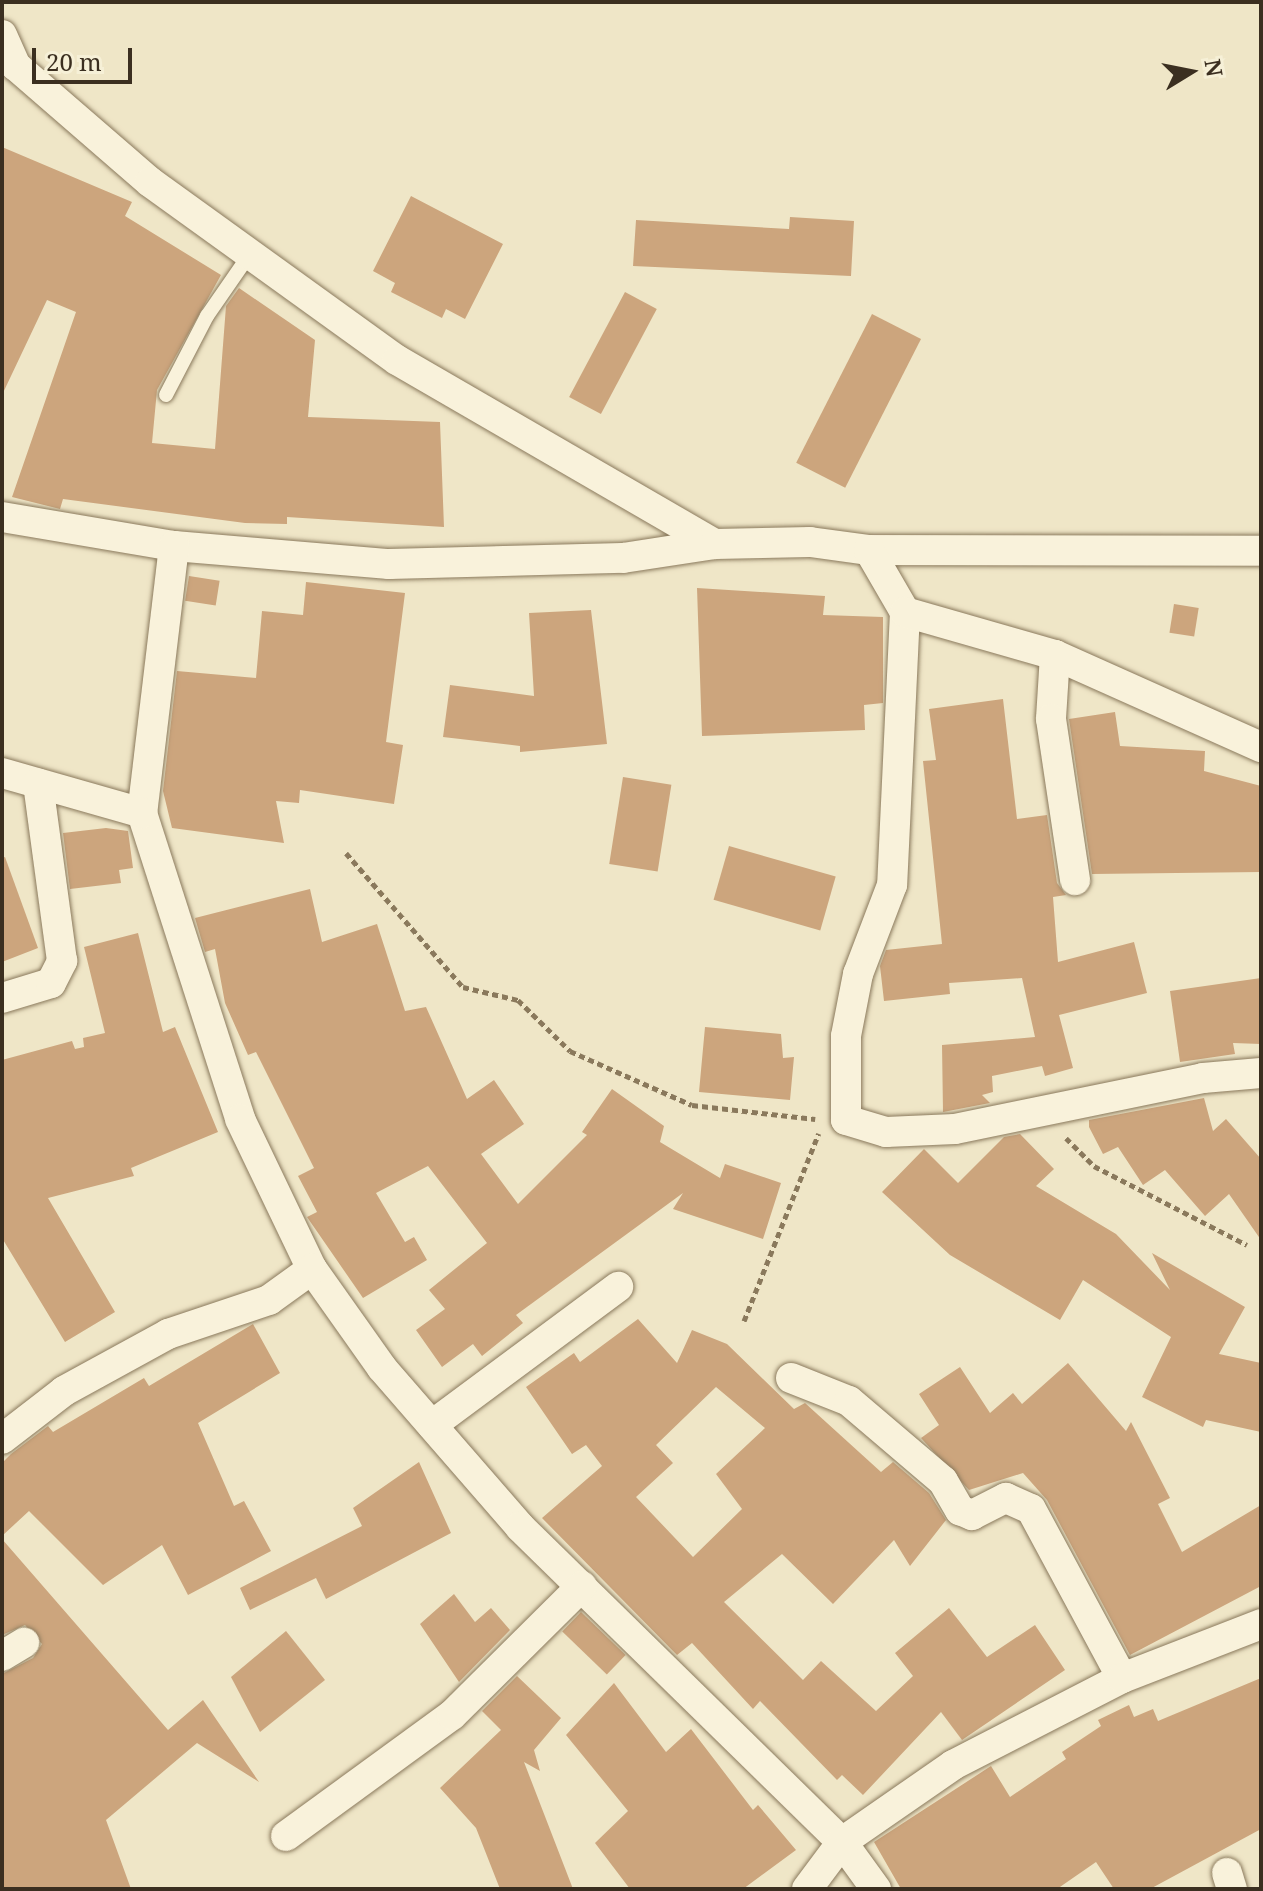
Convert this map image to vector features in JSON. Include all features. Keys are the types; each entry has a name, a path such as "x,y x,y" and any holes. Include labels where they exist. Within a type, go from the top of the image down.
{"street":[{"path":"2,35 9,73 150,182 397,360 715,544"},
{"path":"2,517 174,546 389,564 623,558 715,544 810,542 869,550 1261,551"},
{"path":"174,546 142,813 240,1119 312,1269 432,1425 582,1586 842,1842 876,1889"},
{"path":"869,550 905,612 892,885 858,974 846,1036 846,1120 886,1132 955,1129 1049,1109 1261,1073"},
{"path":"905,612 1055,655 1261,747"},
{"path":"1055,655 1051,719 1075,880"},
{"path":"2,773 142,813"},
{"path":"2,998 51,983 62,961 38,784"},
{"path":"2,1439 77,1384 168,1334 269,1300 312,1269"},
{"path":"432,1425 618,1287"},
{"path":"791,1378 849,1401 943,1481 960,1510 972,1515 1006,1498 1024,1503 1122,1678"},
{"path":"286,1836 452,1715 582,1586"},
{"path":"807,1889 842,1842 953,1765 1122,1678 1261,1624"}],"lane":[{"path":"166,395 250,254"}],"path":[{"path":"346,853 463,987 518,1000 570,1051 692,1105 809,1122 822,1116 815,1157 744,1321"},
{"path":"1049,1109 1094,1166 1247,1245"}],"building":[{"path":"2,147 132,202 125,216 221,275 157,390 152,443 215,449 226,306 239,288 315,340 308,417 440,422 444,527 287,517 287,524 245,523 63,499 60,509 12,497 76,312 47,300 2,395"},
{"path":"411,196 503,244 465,319 446,309 442,318 391,292 395,283 373,271"},
{"path":"790,217 854,221 851,276 633,266 636,220 789,229"},
{"path":"625,292 657,309 601,414 569,397"},
{"path":"872,314 921,339 845,488 796,463"},
{"path":"189,576 220,581 216,606 185,601"},
{"path":"306,582 405,593 386,742 403,745 394,804 300,790 299,803 276,801 284,843 172,828 163,791 177,671 256,678 262,611 303,615"},
{"path":"697,588 825,596 823,615 883,617 883,703 864,705 865,730 702,736"},
{"path":"1174,604 1199,608 1194,637 1169,633"},
{"path":"591,610 607,744 520,752 520,746 443,737 450,685 534,696 529,613"},
{"path":"1003,699 1017,819 1047,815 1057,883 1066,895 1053,897 1058,962 1134,942 1147,993 1059,1015 1073,1068 1045,1076 1042,1066 992,1076 993,1092 982,1095 990,1103 943,1112 942,1045 1035,1037 1022,978 949,983 950,994 884,1001 880,966 886,950 942,944 923,761 936,760 929,709"},
{"path":"1115,712 1120,746 1205,751 1204,771 1261,786 1261,872 1092,874 1069,719"},
{"path":"623,777 671,785 658,872 609,864"},
{"path":"106,828 128,831 133,868 119,870 121,883 70,889 63,833"},
{"path":"729,846 836,877 820,930 714,900"},
{"path":"5,857 38,948 2,962 2,858"},
{"path":"310,889 322,942 377,924 405,1011 426,1007 467,1099 494,1080 524,1124 481,1154 518,1204 587,1135 582,1132 612,1089 664,1126 660,1142 720,1178 725,1164 781,1183 763,1239 673,1209 683,1193 516,1315 523,1323 482,1356 473,1344 442,1367 416,1330 445,1309 429,1290 487,1243 428,1166 376,1193 405,1242 414,1237 427,1260 363,1298 307,1217 317,1212 298,1176 314,1168 256,1052 248,1055 225,1003 215,949 205,952 195,918"},
{"path":"138,933 163,1032 175,1027 218,1132 131,1168 134,1176 48,1198 115,1312 65,1342 2,1238 2,1060 72,1041 75,1049 84,1047 83,1038 105,1033 84,947"},
{"path":"1261,978 1261,1044 1233,1043 1235,1054 1180,1062 1170,991"},
{"path":"705,1027 781,1034 783,1058 794,1057 790,1100 699,1092"},
{"path":"1204,1098 1213,1131 1226,1119 1261,1159 1261,1240 1229,1194 1205,1216 1165,1170 1143,1185 1118,1147 1103,1154 1089,1127 1089,1120"},
{"path":"1020,1134 1054,1169 1036,1186 1116,1234 1170,1290 1152,1253 1245,1307 1219,1354 1261,1363 1261,1432 1206,1420 1203,1427 1142,1397 1171,1337 1083,1280 1060,1320 950,1255 882,1192 924,1149 958,1183 1004,1137"},
{"path":"638,1319 677,1363 692,1330 727,1344 794,1409 805,1403 881,1472 893,1462 929,1493 946,1520 910,1566 894,1540 833,1604 782,1554 724,1602 803,1680 821,1661 876,1711 913,1676 895,1653 949,1608 987,1657 1035,1625 1065,1670 962,1740 941,1712 863,1795 842,1775 837,1780 760,1701 753,1709 692,1643 677,1655 542,1518 602,1466 586,1445 572,1454 526,1387 574,1353 580,1362","holes":["716,1387 765,1428 716,1474 742,1509 693,1557 636,1497 673,1463 656,1445"]},
{"path":"253,1324 280,1373 198,1423 234,1506 244,1501 271,1551 188,1595 162,1545 103,1585 29,1511 2,1536 2,1463 11,1454 48,1426 53,1432 144,1378 149,1386"},
{"path":"1068,1363 1126,1431 1131,1422 1170,1498 1158,1504 1182,1552 1261,1505 1261,1586 1130,1655 1047,1500 1023,1473 969,1490 921,1438 939,1425 919,1394 960,1367 990,1413 1013,1393 1022,1404"},
{"path":"419,1462 451,1533 326,1599 316,1578 250,1610 240,1588 362,1526 353,1508"},
{"path":"2,1539 168,1730 203,1700 259,1782 197,1743 106,1820 131,1889 2,1889 2,1674 33,1658 42,1644 25,1625 2,1635"},
{"path":"454,1594 475,1622 491,1608 510,1630 459,1682 420,1624"},
{"path":"581,1612 626,1655 607,1674 562,1631"},
{"path":"286,1631 325,1680 260,1732 231,1677"},
{"path":"517,1676 561,1718 534,1750 540,1771 524,1762 573,1889 500,1889 476,1828 440,1788 501,1730 482,1711"},
{"path":"1261,1678 1261,1829 1150,1889 1114,1889 1096,1862 1057,1889 901,1889 874,1842 991,1766 1010,1797 1066,1759 1062,1752 1101,1726 1098,1720 1129,1705 1134,1717 1153,1709 1158,1721"},
{"path":"614,1683 666,1752 691,1729 753,1810 758,1805 796,1850 743,1889 630,1889 595,1843 628,1811 566,1735"}]}
